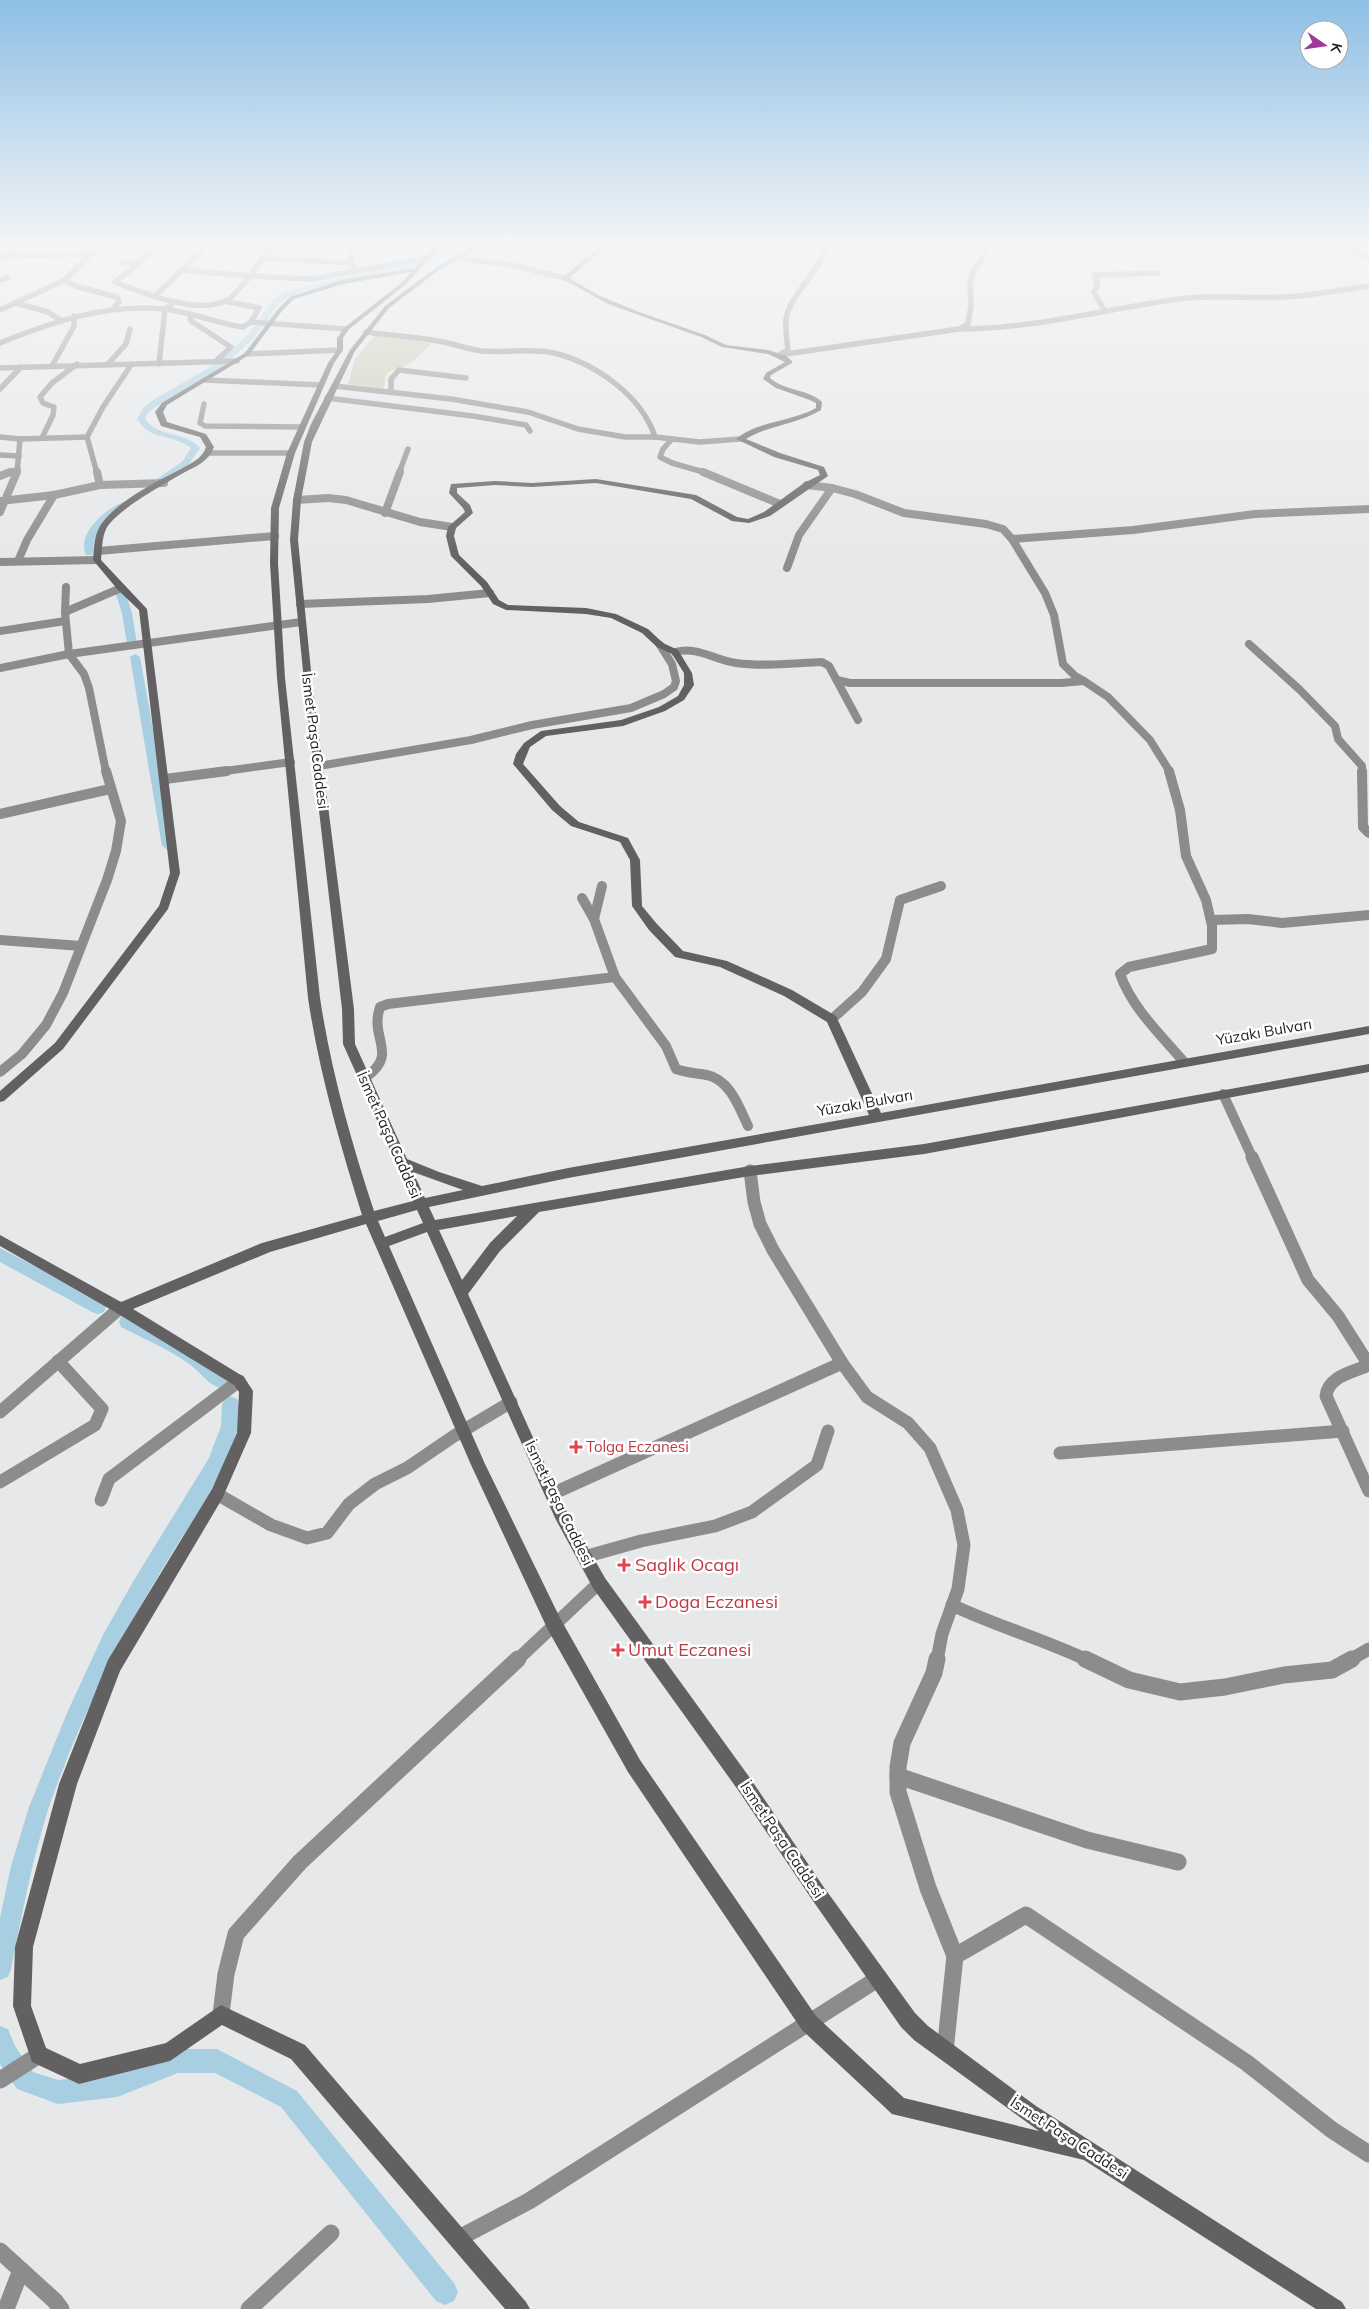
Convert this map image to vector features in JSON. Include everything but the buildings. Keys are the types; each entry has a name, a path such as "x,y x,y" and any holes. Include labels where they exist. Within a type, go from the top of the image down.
{"main road":[{"path":"0,1098 59,1046 164,907 175,873 149,644 143,609 121,588 98,555 100,536 105,524 130,504 160,482 197,463 208,453 210,447 203,436 164,424 159,412 164,404 247,354 250,350"},
{"path":"327,385 340,350"},
{"path":"353,350 327,385 301,427 290,453 275,508 274,563 281,678 314,998 321,1045 348,1150 370,1218 479,1467 554,1624 634,1766 809,2023 899,2107 1092,2154"},
{"path":"740,439 756,431 798,420 819,409 819,402 811,397 785,390 766,379 768,374 787,366 790,362 779,355 744,350"},
{"name":"İsmet Paşa Caddesi","path":"327,385 328,398 308,442 297,500 294,540 301,622 348,1009 349,1044 552,1494 584,1557 599,1583 744,1784 908,2020 921,2033 1028,2113 1335,2309"},
{"path":"740,439 777,456 820,469 824,476 807,485 758,519 749,521 735,519 693,497 596,481 532,484 467,484 454,486 452,493 466,507 469,513 452,527 450,536 455,556 490,593 496,602 506,607 535,610 586,611 613,616 645,631 660,645 675,652 688,673 689,685 681,698 662,709 624,723 544,733 532,738 519,757 518,764 556,808 575,824 624,840 635,860 637,906 653,927 679,954 723,964 788,993 832,1019 877,1118"},
{"name":"Yüzakı Bulvarı","path":"120,1308 267,1247 420,1204 568,1173 1369,1030"},
{"path":"381,1244 430,1226 750,1171 924,1148 1369,1068"},
{"path":"401,1162 435,1176 482,1191"},
{"path":"462,1292 474,1273 498,1243 535,1208"},
{"path":"0,1240 120,1308 238,1382 246,1391 244,1433 216,1494 114,1666 68,1784 24,1947 22,2006 34,2058 79,2074 170,2051 221,2014 298,2052 519,2309"}],"street":[{"path":"52,366 61,350"},
{"path":"108,364 121,350"},
{"path":"159,364 161,350"},
{"path":"219,360 229,350"},
{"path":"247,354 340,350"},
{"path":"476,350 552,353 598,372 643,409 654,429 656,437"},
{"path":"779,355 788,350"},
{"path":"779,355 815,350"},
{"path":"0,368 77,364 131,365 219,360 234,361"},
{"path":"42,438 53,415 54,407 44,403 40,397 52,383 77,364"},
{"path":"100,485 87,437 103,407 131,365"},
{"path":"0,389 21,367"},
{"path":"391,392 390,379 399,370 466,378"},
{"path":"205,380 327,385 451,399 528,412 578,429 625,437 656,437 700,442 740,439"},
{"path":"328,398 473,416 526,425 530,431"},
{"path":"204,404 200,423 205,426 219,428 301,427"},
{"path":"0,437 20,439 87,437"},
{"path":"0,512 3,501 17,475 20,439"},
{"path":"672,440 663,449 660,457 670,464 709,475 759,498 780,504"},
{"path":"385,513 408,449"},
{"path":"208,453 290,453"},
{"path":"0,455 19,456"},
{"path":"0,476 18,469"},
{"path":"3,501 54,495 100,485 160,482"},
{"path":"807,485 832,488 875,501 904,513 986,524 1003,529 1012,539 1045,593 1054,615 1064,664 1075,676 1108,697 1150,740 1171,774 1180,810 1186,856 1206,900 1211,920 1212,949 1138,964 1129,967 1120,974 1122,983 1137,1004 1184,1062"},
{"path":"787,568 790,551 802,528 832,488"},
{"path":"18,561 26,540 54,495"},
{"path":"297,500 328,498 346,500 420,522 452,527"},
{"path":"1012,539 1133,530 1255,514 1369,509"},
{"path":"0,562 98,555 275,536"},
{"path":"0,1072 22,1054 46,1025 63,993 107,880 119,836 121,821 110,789 89,688 84,674 69,654 65,616 66,587"},
{"path":"0,631 65,616 121,588"},
{"path":"300,604 428,599 490,593"},
{"path":"0,668 69,654 301,622"},
{"path":"1249,644 1300,690 1335,726 1338,739 1362,766 1363,827 1369,833"},
{"path":"319,766 471,740 532,725 631,708 664,694 674,687 676,681 672,664 660,645"},
{"path":"675,652 684,649 701,651 728,662 822,662 829,666 858,720"},
{"path":"837,680 918,684 1061,683 1084,681"},
{"path":"165,779 291,762"},
{"path":"0,814 110,789"},
{"path":"594,919 602,886"},
{"path":"832,1019 862,992 886,958 900,900 940,886"},
{"path":"582,898 594,919 615,977 666,1046 676,1069 684,1073 716,1077 730,1092 748,1126"},
{"path":"1211,920 1248,919 1282,923 1327,917 1369,915"},
{"path":"0,940 81,946"},
{"path":"365,1078 378,1071 383,1061 384,1051 375,1026 376,1014 380,1007 615,977"},
{"path":"1223,1094 1308,1280 1338,1316 1369,1365 1334,1380 1327,1387 1326,1396 1369,1491"},
{"path":"750,1171 754,1202 760,1224 773,1250 842,1363 866,1397 908,1423 930,1448 957,1510 964,1545 958,1589 942,1634 934,1673 902,1744 898,1776 898,1792 909,1830 928,1888 955,1956 945,2051"},
{"path":"0,1412 120,1308"},
{"path":"0,1482 95,1425 102,1409 58,1361"},
{"path":"552,1494 842,1363"},
{"path":"101,1500 109,1478 238,1382"},
{"path":"216,1494 271,1526 307,1538 327,1532 349,1504 375,1484 407,1468 464,1430 511,1402"},
{"path":"584,1557 641,1541 714,1526 752,1512 817,1465 828,1431"},
{"path":"1060,1453 1343,1431"},
{"path":"221,2014 226,1974 236,1934 300,1862 599,1583"},
{"path":"952,1605 982,1619 1056,1645 1129,1680 1180,1692 1332,1670 1369,1649"},
{"path":"898,1776 1087,1840 1178,1862"},
{"path":"955,1956 1026,1915 1247,2063 1332,2130 1369,2154"},
{"path":"457,2239 529,2201 879,1978"},
{"path":"1,2079 34,2058"},
{"path":"249,2309 331,2233"},
{"path":"0,2251 55,2301 61,2309"},
{"path":"6,2309 21,2270"}],"green space":[{"path":"363,350 425,350 410,363 389,372 385,377 384,389 348,384 355,359"}],"waterway":[{"path":"149,488 185,464 196,448 183,439 159,433 145,426 141,419 146,410 156,402 217,367 236,350"},
{"path":"89,553 88,545 94,531 113,512 126,504"},
{"path":"120,592 127,613 132,644"},
{"path":"135,657 168,846"},
{"path":"0,1254 98,1307"},
{"path":"127,1322 197,1360 222,1382"},
{"path":"0,1969 22,1866 39,1807 74,1720 110,1642 141,1586 217,1462 230,1426 231,1404"},
{"path":"0,2037 7,2054 25,2081 58,2092 117,2085 178,2061 217,2061 289,2099 445,2292"}],"place":[{"name":"Tolga Eczanesi","path":"576,1447"},
{"name":"Saglık Ocagı","path":"624,1565"},
{"name":"Doga Eczanesi","path":"645,1602"},
{"name":"Umut Eczanesi","path":"618,1650"}]}
